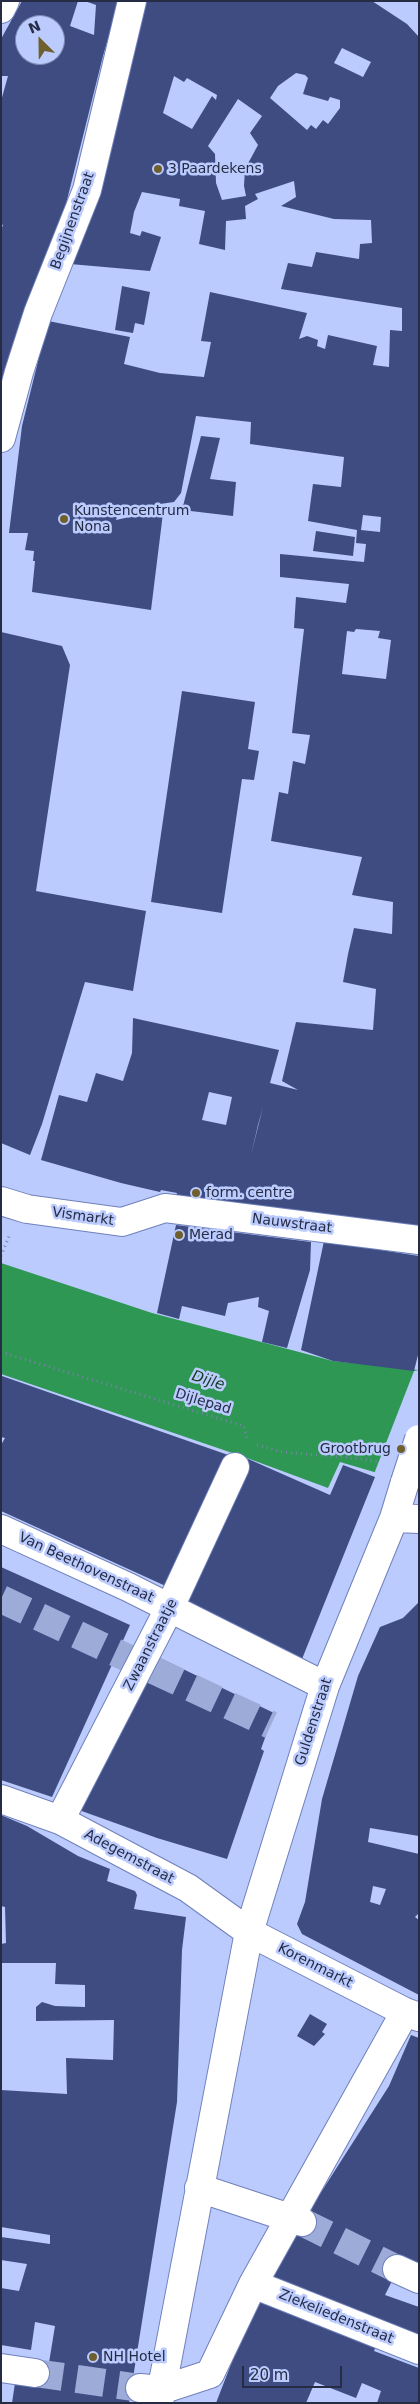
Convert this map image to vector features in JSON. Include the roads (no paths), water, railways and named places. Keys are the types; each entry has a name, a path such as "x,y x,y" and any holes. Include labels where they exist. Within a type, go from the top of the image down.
{"street":[{"path":"1,9 5,1"},
{"name":"Begijnenstraat","path":"1,438 38,313 87,190 132,1"},
{"name":"Vismarkt","path":"1,1201 27,1209 122,1222 164,1208"},
{"name":"Nauwstraat","path":"164,1208 419,1240"},
{"path":"406,1518 405,1482 419,1439"},
{"name":"Zwaanstraatje","path":"60,1820 170,1607 235,1467"},
{"name":"Guldenstraat","path":"249,1932 325,1686 406,1518"},
{"name":"Van Beethovenstraat","path":"1,1530 170,1607 325,1686"},
{"name":"Adegemstraat","path":"1,1799 60,1820 188,1888 249,1932"},
{"name":"Korenmarkt","path":"249,1932 412,2014 296,2219 253,2284 210,2374 153,2394 199,2188 249,1932"},
{"path":"199,2188 296,2219"},
{"name":"Ziekeliedenstraat","path":"253,2284 419,2350"},
{"path":"1,2368 35,2373"}],"water":[{"name":"Dijle","path":"1,1263 152,1313 333,1361 419,1370 419,1479 374,1472 340,1462 328,1488 247,1458 1,1374"}],"tunnel":[{"path":"1,1599 271,1725"},
{"path":"302,2222 397,2269"},
{"path":"35,2373 140,2388"}],"place":[{"name":"3 Paardekens","path":"158,169"},
{"name":"Kunstencentrum Nona","path":"64,519"},
{"name":"form. centre","path":"196,1193"},
{"name":"Merad","path":"179,1235"},
{"name":"Grootbrug","path":"401,1449"},
{"name":"NH Hotel","path":"93,2357"}]}
